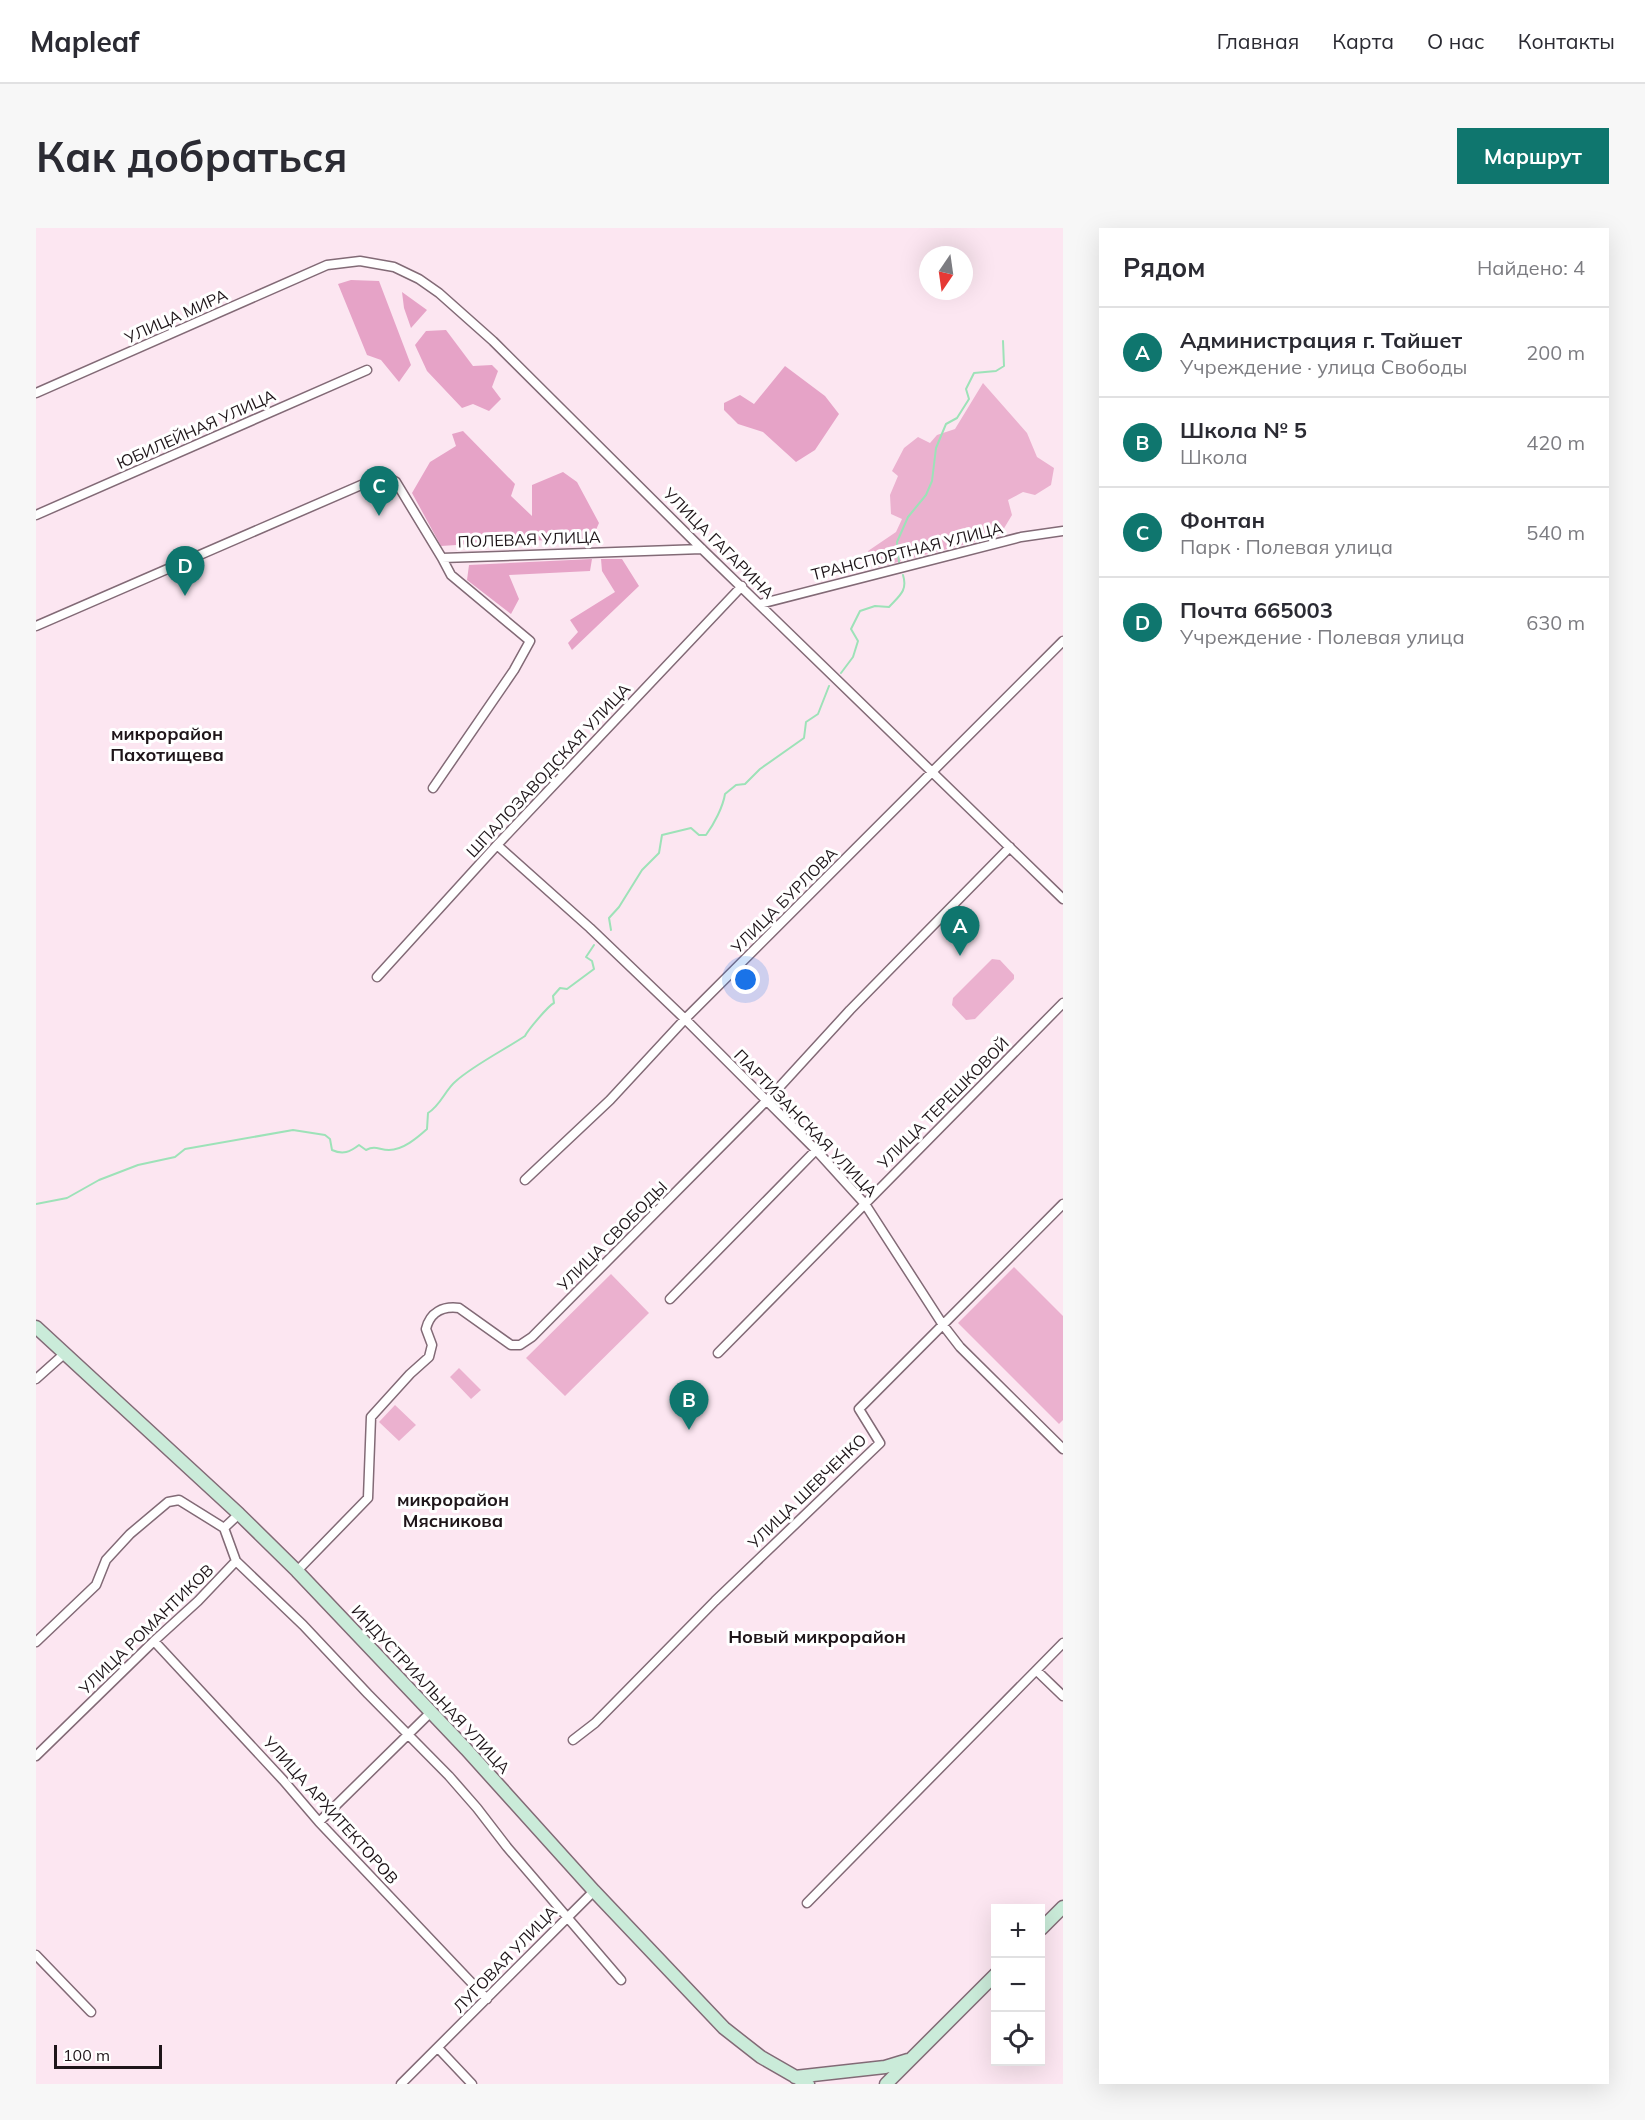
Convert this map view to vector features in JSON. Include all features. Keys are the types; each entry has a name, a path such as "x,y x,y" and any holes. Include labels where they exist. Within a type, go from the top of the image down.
{"street":[{"name":"УЛИЦА ГАГАРИНА","path":"327,265 360,261 394,267 419,279 439,293 493,341 702,549 1063,898"},
{"name":"УЛИЦА МИРА","path":"36,393 327,265"},
{"name":"ЮБИЛЕЙНАЯ УЛИЦА","path":"36,515 367,370"},
{"name":"ПОЛЕВАЯ УЛИЦА","path":"36,626 375,479 391,479 396,482 442,558 702,549"},
{"name":"ТРАНСПОРТНАЯ УЛИЦА","path":"759,604 1021,537 1063,531"},
{"path":"433,788 514,670 530,641 451,575 442,558"},
{"name":"ШПАЛОЗАВОДСКАЯ УЛИЦА","path":"377,977 497,845 742,586"},
{"name":"УЛИЦА БУРЛОВА","path":"525,1180 610,1100 685,1019 1063,641"},
{"name":"ПАРТИЗАНСКАЯ УЛИЦА","path":"497,845 590,928 816,1150 865,1204 943,1325 960,1347 1063,1449"},
{"name":"УЛИЦА СВОБОДЫ","path":"297,1571 368,1498 371,1417 410,1374 429,1357 432,1344 426,1329 438,1310 459,1308 511,1345 520,1345 532,1337 766,1101 850,1010 1010,847"},
{"name":"УЛИЦА ТЕРЕШКОВОЙ","path":"718,1353 1063,1003"},
{"path":"670,1299 816,1150"},
{"name":"УЛИЦА ШЕВЧЕНКО","path":"573,1740 595,1723 715,1601 880,1443 859,1409 1063,1204"},
{"name":"ИНДУСТРИАЛЬНАЯ УЛИЦА","path":"36,1327 239,1514 297,1571 724,2028 743,2045 808,2084"},
{"path":"36,1379 64,1354"},
{"path":"36,1642 96,1585 106,1560 130,1534 168,1502 179,1500 224,1527 239,1514"},
{"name":"УЛИЦА РОМАНТИКОВ","path":"36,1756 198,1601 236,1561 224,1527"},
{"path":"236,1561 303,1625 449,1776 621,1980"},
{"name":"УЛИЦА АРХИТЕКТОРОВ","path":"154,1641 277,1772 319,1822 487,1999"},
{"path":"807,1903 1063,1643"},
{"path":"1037,1671 1063,1696"},
{"path":"319,1822 431,1712"},
{"name":"ЛУГОВАЯ УЛИЦА","path":"401,2084 594,1891"},
{"path":"1045,1925 1063,1906"},
{"path":"36,1955 91,2012"},
{"path":"886,2084 991,1979"},
{"path":"438,2048 472,2084"},
{"path":"795,2077 885,2067 909,2059"}],"shaded area":[{"path":"351,280 379,281 411,365 399,382 381,360 367,355 338,284"},
{"path":"402,292 427,310 411,328 404,308"},
{"path":"446,330 473,366 492,365 498,371 492,387 501,399 489,411 473,404 462,408 427,371 415,345 426,331"},
{"path":"785,366 825,396 839,414 815,450 796,462 763,432 738,424 724,410 724,403 740,395 754,404"},
{"path":"983,383 1027,433 1037,457 1054,468 1051,485 1035,495 1023,492 1008,500 1012,515 1000,535 875,568 868,551 896,532 902,519 891,514 890,495 898,476 892,471 904,448 918,437 930,443 937,435 955,429"},
{"path":"463,431 515,484 511,496 532,516 532,485 563,472 577,482 599,523 592,539 441,546 412,493 430,462 456,446 452,434"},
{"path":"592,559 590,571 509,575 519,599 511,614 467,580 469,565"},
{"path":"601,559 622,559 639,586 572,650 568,643 578,632 570,620 615,592 602,571"},
{"path":"992,959 1000,960 1014,975 1014,979 975,1019 966,1020 952,1005 953,998"},
{"path":"1014,1267 1063,1316 1063,1420 1059,1424 958,1323"},
{"path":"611,1274 649,1313 565,1396 526,1358"},
{"path":"459,1368 481,1390 471,1399 450,1377"},
{"path":"395,1405 416,1425 399,1441 379,1422"}],"waterway":[{"path":"899,562 897,542 908,517 926,495 932,481 936,448 946,424 957,418 969,399 966,389 974,373 996,371 1004,366 1003,341"},
{"path":"841,673 853,657 858,641 851,629 860,611 875,606 889,607 903,589 903,575"},
{"path":"611,930 609,918 619,907 642,870 659,853 662,835 691,828 699,835 706,835 718,815 725,794 736,785 745,784 760,769 804,738 806,722 818,714 829,686"},
{"path":"36,1204 67,1198 99,1180 138,1165 175,1157 185,1149 293,1130 325,1135 330,1139 332,1150 340,1152 349,1151 359,1145 366,1150 375,1148 386,1150 405,1146 427,1129 428,1113 456,1081 480,1063 525,1036 538,1018 554,1003 553,996 560,988 567,989 594,969 592,961 586,957 594,945"}],"place":[{"name":"Фонтан","path":"379,516"},
{"name":"Почта 665003","path":"185,596"},
{"name":"Администрация г. Тайшет","path":"960,956"},
{"name":"Школа № 5","path":"689,1430"}],"district":[{"name":"микрорайон Пахотищева","path":"167,744"},
{"name":"микрорайон Мясникова","path":"453,1510"},
{"name":"Новый микрорайон","path":"817,1637"}]}
